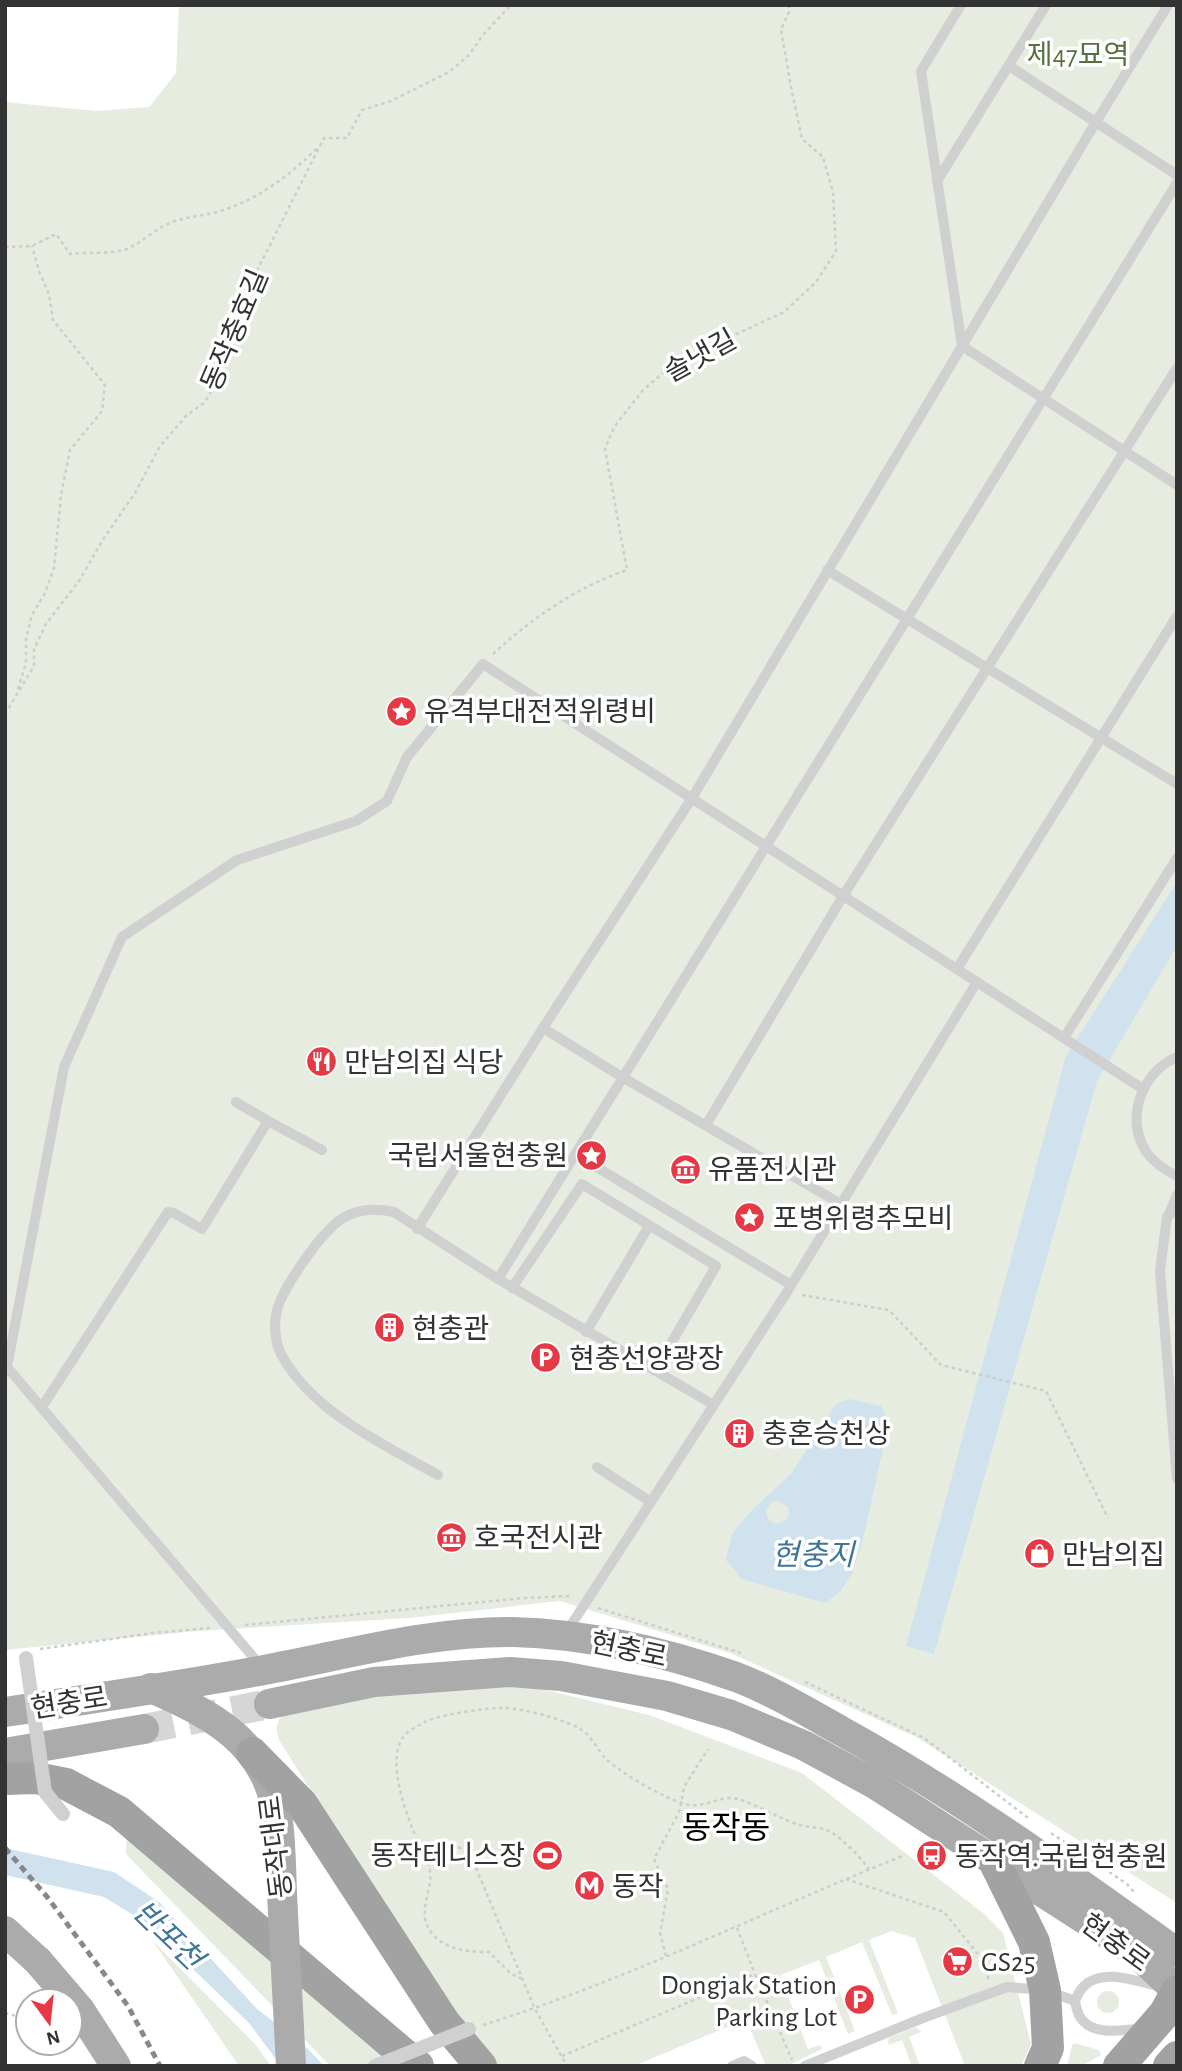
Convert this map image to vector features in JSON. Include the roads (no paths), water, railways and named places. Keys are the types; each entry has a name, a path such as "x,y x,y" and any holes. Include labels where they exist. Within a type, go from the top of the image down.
{"highway":[{"path":"252,1753 302,1804 444,2022 481,2066"},
{"path":"5,1779 36,1778 66,1784 119,1812 418,2066"},
{"path":"994,1861 1034,1942 1045,1990 1048,2049 1040,2066"},
{"path":"1119,2066 1165,2013 1177,1991"},
{"path":"1169,2066 1177,2057"}],"main road":[{"name":"현충로","path":"5,1712 265,1670 370,1648 454,1635 511,1632 565,1635 619,1645 739,1678 803,1710 888,1757 983,1816 1177,1953"},
{"name":"현충로","path":"270,1704 374,1682 510,1672 561,1676 667,1696 731,1715 803,1745 873,1783 1140,1955 1177,1991"},
{"name":"동작대로","path":"151,1688 215,1719 233,1732 252,1753 268,1782 277,1813 290,2066"},
{"path":"5,1753 144,1729"},
{"path":"5,1931 38,1961 80,2010 116,2066"}],"street":[{"path":"26,1658 45,1792 63,1814"},
{"path":"375,2066 469,2029"}],"lane":[{"path":"961,5 921,71 962,346 1177,485"},
{"path":"937,181 1046,5"},
{"path":"417,1228 692,798 1168,5"},
{"path":"1009,66 1177,176"},
{"path":"498,1279 1177,183"},
{"path":"706,1125 843,896 1177,368"},
{"path":"827,570 1177,784"},
{"path":"957,969 1177,616"},
{"path":"265,1670 7,1367 64,1067 122,937 237,860 356,821 387,801 407,757 483,664 1143,1089"},
{"path":"1063,1038 1177,858"},
{"path":"565,1635 789,1289 977,982"},
{"path":"543,1028 841,1204"},
{"path":"1177,1057 1155,1071 1143,1089 1137,1110 1138,1132 1146,1151 1160,1167 1177,1176"},
{"path":"236,1102 322,1150"},
{"path":"41,1407 165,1215 170,1212 202,1229 268,1121"},
{"path":"575,1154 789,1289"},
{"path":"512,1288 582,1184 716,1266 655,1371"},
{"path":"1177,1195 1167,1217 1160,1271 1177,1479"},
{"path":"438,1475 359,1430 318,1399 291,1370 280,1353 276,1338 276,1317 286,1291 326,1233 343,1218 361,1211 377,1208 394,1212 512,1288 714,1405"},
{"path":"1167,1217 1177,1209"},
{"path":"586,1332 649,1226"},
{"path":"597,1467 651,1502"},
{"path":"1074,2001 1085,1984 1100,1978 1116,1977 1177,1991"},
{"path":"803,2061 1007,1987 1045,1990 1074,2001 1080,2017 1089,2025 1111,2032 1154,2027"},
{"path":"732,2066 744,2061 752,2066"}],"water":[{"path":"1177,882 1177,946 1097,1081 934,1654 906,1646 1066,1056"},
{"name":"현충지","path":"849,1399 881,1406 889,1421 865,1531 853,1571 840,1592 825,1603 742,1579 726,1560 732,1534 752,1510 791,1474 836,1404","holes":["779,1501 788,1507 789,1514 785,1521 774,1524 768,1519 766,1512 771,1502"]},
{"name":"반포천","path":"5,1848 114,1872 159,1902 256,2008 307,2048 324,2066 281,2066 249,2023 143,1921 104,1897 5,1875"}],"tunnel":[{"path":"144,1729 269,1704"}],"railway":[{"path":"5,1848 48,1898 128,2006 160,2066"}],"place":[{"name":"유격부대전적위령비","path":"401,711"},
{"name":"만남의집 식당","path":"321,1062"},
{"name":"국립서울현충원","path":"591,1155"},
{"name":"유품전시관","path":"685,1169"},
{"name":"포병위령추모비","path":"750,1218"},
{"name":"현충관","path":"389,1328"},
{"name":"현충선양광장","path":"546,1358"},
{"name":"충혼승천상","path":"739,1433"},
{"name":"호국전시관","path":"451,1537"},
{"name":"만남의집","path":"1039,1554"},
{"name":"동작테니스장","path":"548,1855"},
{"name":"동작역.국립현충원","path":"932,1856"},
{"name":"동작","path":"589,1886"},
{"name":"GS25","path":"958,1961"},
{"name":"Dongjak Station Parking Lot","path":"860,2000"}],"district":[{"name":"동작동","path":"726,1827"}],"park label":[{"name":"제47묘역","path":"1078,54"}]}
